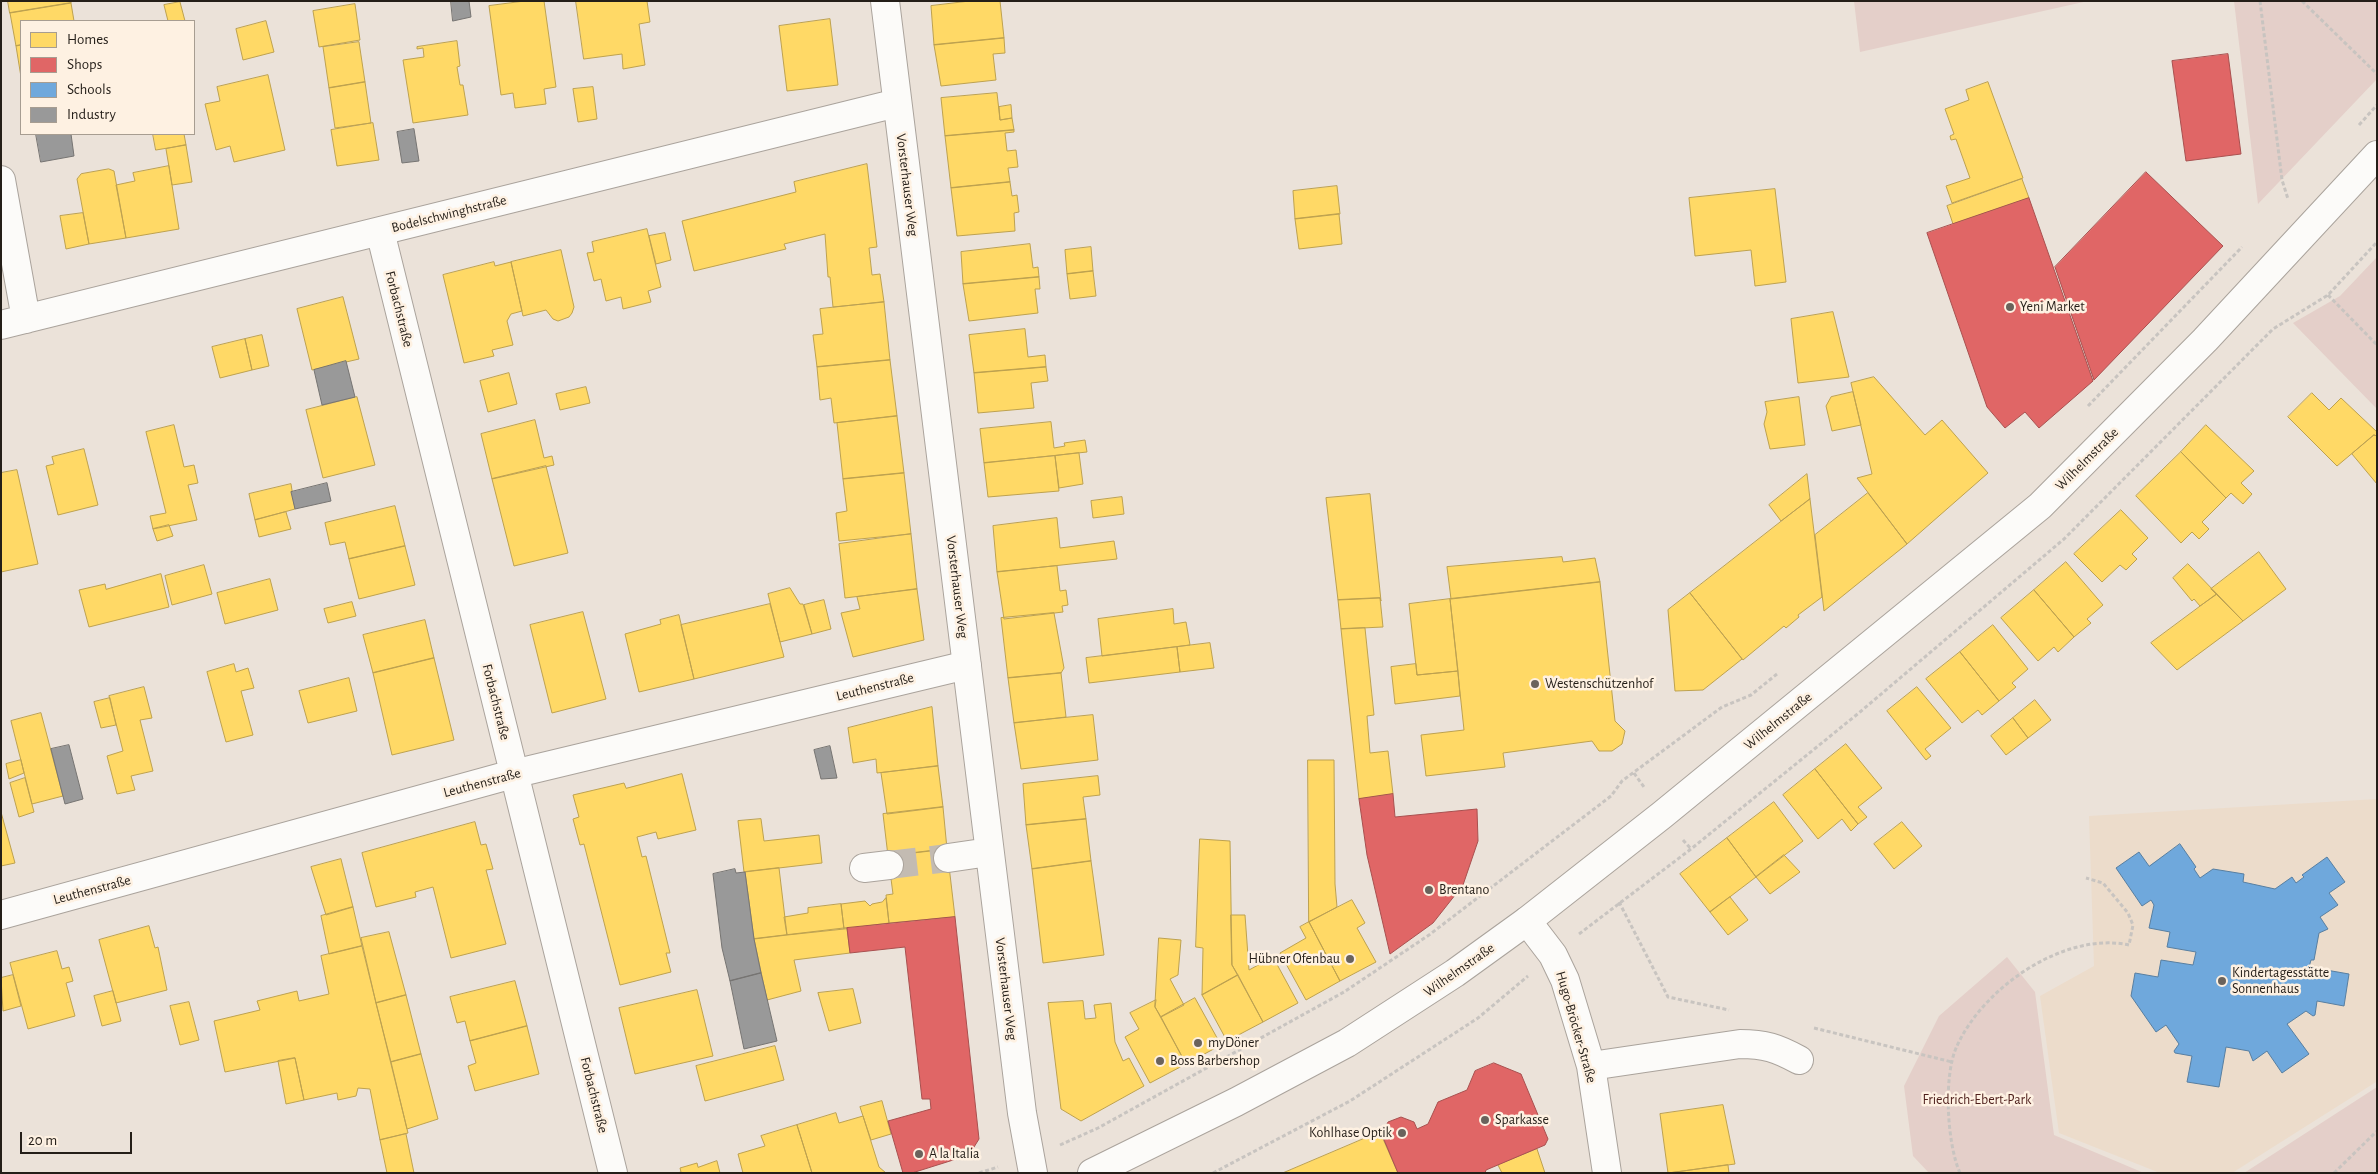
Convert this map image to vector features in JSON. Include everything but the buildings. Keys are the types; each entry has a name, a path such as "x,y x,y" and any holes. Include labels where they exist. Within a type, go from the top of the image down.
{"street":[{"name":"Vorsterhauser Weg","path":"885,1 1022,1113 1032,1165"},
{"name":"Bodelschwinghstraße","path":"13,322 897,104"},
{"name":"Wilhelmstraße","path":"1092,1173 1236,1102 1347,1043 1455,973 1527,921 1755,741 2040,506 2205,340 2377,155"},
{"path":"1,180 13,322"},
{"name":"Forbachstraße","path":"380,231 613,1173"},
{"name":"Leuthenstraße","path":"1,915 513,774 967,665"},
{"path":"948,858 990,852"},
{"name":"Hugo-Bröcker-Straße","path":"1527,921 1553,955 1565,980 1590,1066 1607,1173"},
{"path":"1590,1066 1740,1044 1764,1044 1782,1050 1799,1060"}],"path":[{"path":"2260,1 2282,180 2288,200"},
{"path":"2302,1 2377,74"},
{"path":"2357,127 2377,105"},
{"path":"2282,206 2294,193"},
{"path":"2086,409 2249,240"},
{"path":"2328,295 2377,344"},
{"path":"979,1173 1032,1165 1344,992 1429,935 1612,796 1622,781 1722,707 1751,695 1780,672"},
{"path":"1960,1173 1951,1139 1950,1085 1952,1062 1957,1046 1989,1000 2028,968 2070,950 2094,944 2114,942 2129,945 2133,925 2128,914 2103,883 2086,878"},
{"path":"1619,902 1668,997 1735,1011"},
{"path":"1812,1027 1952,1062"},
{"path":"2334,1173 2377,1131"}],"shaded area":[{"name":"Kindertagesstätte Sonnenhaus","path":"2377,799 2376,1082 2232,1173 2160,1173 2059,1133 2040,996 2094,966 2089,816"}],"green space":[{"path":"1854,1 2088,1 1860,52"},
{"path":"2234,1 2377,1 2377,79 2258,204"},
{"path":"2377,257 2377,409 2293,323 2340,296"},
{"name":"Friedrich-Ebert-Park","path":"2007,957 2035,992 2054,1135 2144,1173 1929,1173 1913,1156 1904,1086 1939,1016"},
{"path":"2377,1087 2377,1173 2244,1173"}],"tunnel":[{"path":"889,865 948,858"}],"place":[{"name":"Yeni Market","path":"2010,307"},
{"name":"Westenschützenhof","path":"1535,684"},
{"name":"Brentano","path":"1429,890"},
{"name":"Hübner Ofenbau","path":"1350,959"},
{"name":"Kindertagesstätte Sonnenhaus","path":"2222,981"},
{"name":"myDöner","path":"1198,1043"},
{"name":"Boss Barbershop","path":"1160,1061"},
{"name":"Sparkasse","path":"1485,1120"},
{"name":"Kohlhase Optik","path":"1402,1133"},
{"name":"A la Italia","path":"919,1154"}]}
